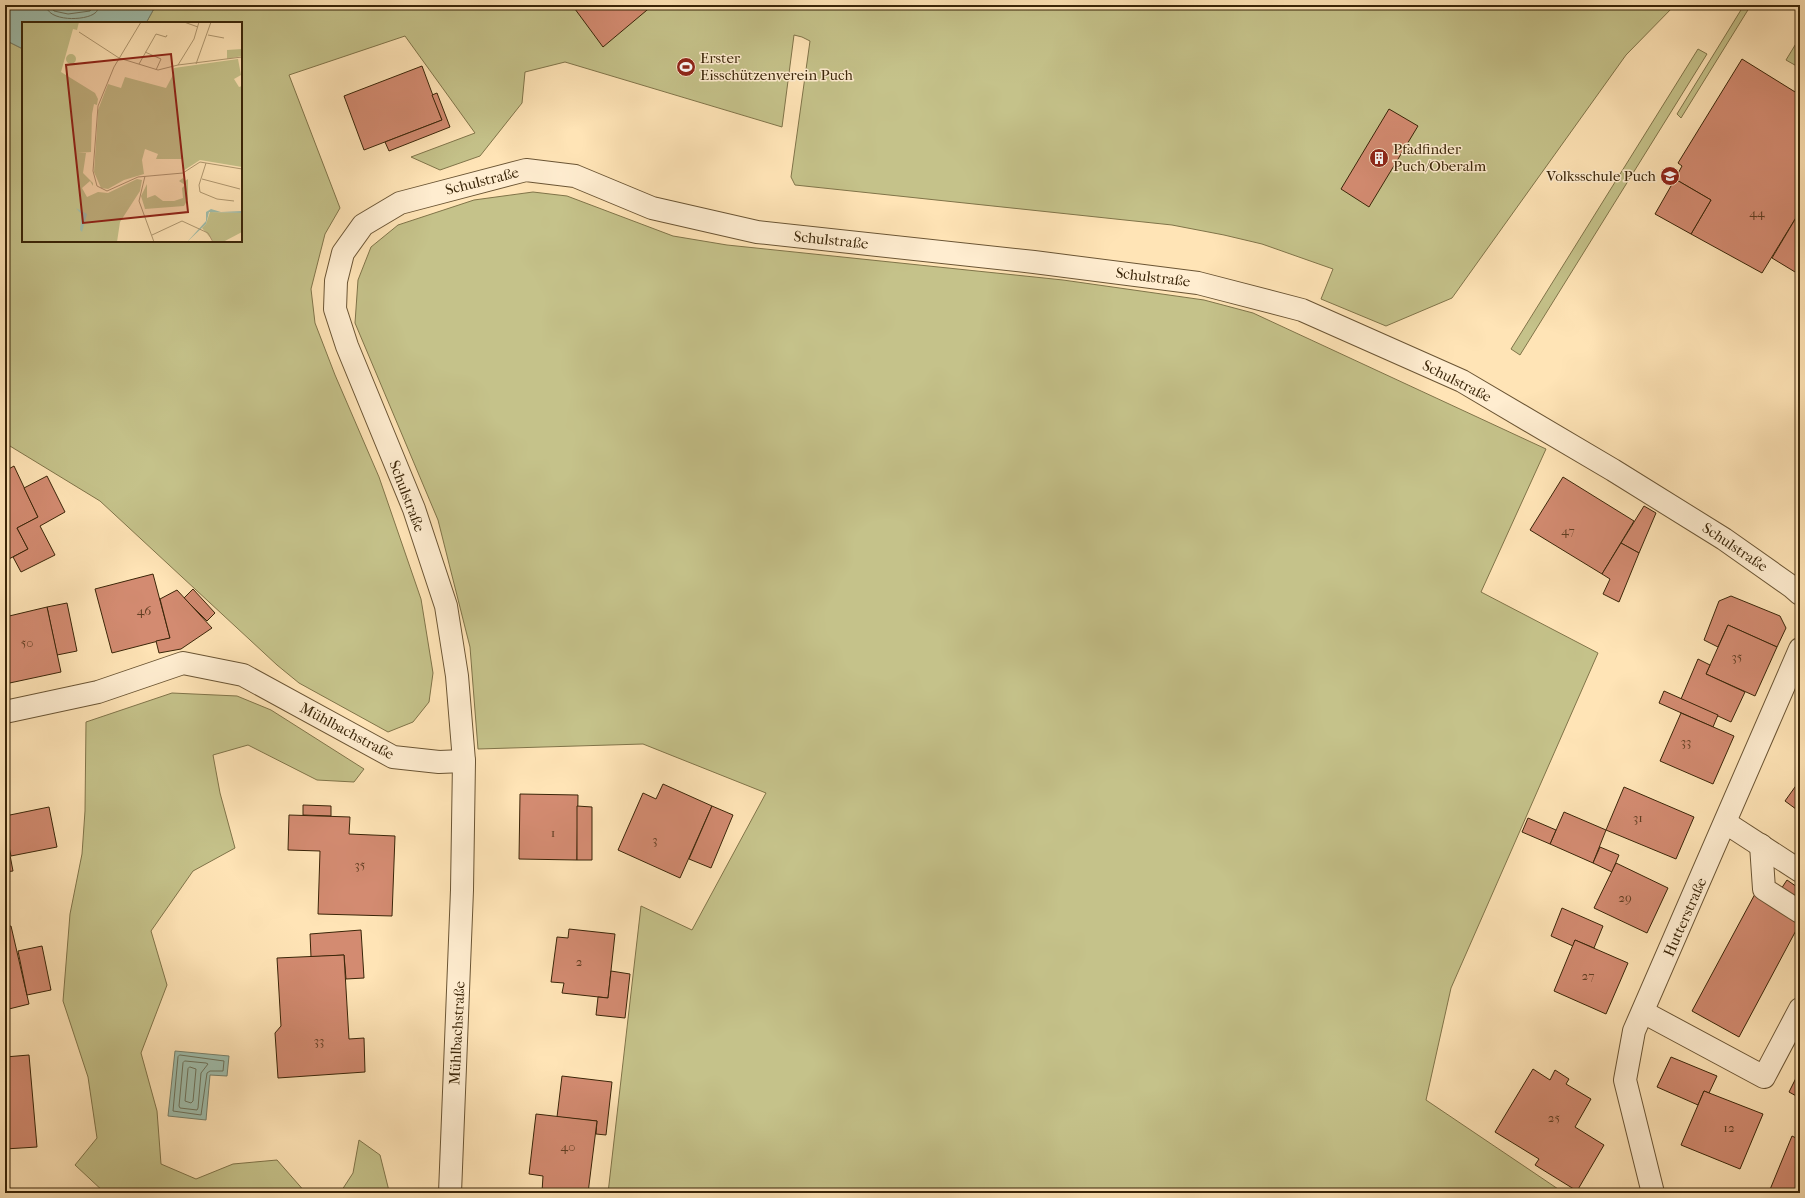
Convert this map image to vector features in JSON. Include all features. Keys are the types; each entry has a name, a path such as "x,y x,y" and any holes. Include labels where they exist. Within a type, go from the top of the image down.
{"street":[{"name":"Schulstraße","path":"464,761 457,676 446,606 414,510 347,346 335,310 336,281 343,253 363,225 400,203 526,170 575,176 652,208 758,232 1034,262 1198,283 1302,310 1462,381 1613,470 1724,539 1800,594"},
{"name":"Hutterstraße","path":"1653,1193 1625,1080 1634,1031 1800,649"},
{"name":"Mühlbachstraße","path":"5,712 98,692 183,663 243,675 393,757 440,762 464,761 462,890 450,1193"},
{"path":"1726,822 1800,871"},
{"path":"1762,845 1764,889 1800,912"},
{"path":"1643,1012 1764,1077 1800,1009"}],"shaded area":[{"path":"156,5 1675,5 1626,55 1452,298 1386,326 1321,299 1333,269 1262,244 1172,225 795,185 791,177 810,41 794,35 782,127 565,62 525,72 522,103 480,156 440,170 411,157 475,133 405,36 289,75 340,208 325,234 311,289 315,323 335,375 379,477 421,599 433,673 429,702 413,722 388,732 299,683 277,665 100,501 5,443 5,40 22,48 22,242 242,242 242,22 147,22"},
{"path":"1744,5 1751,5 1681,118 1677,114"},
{"path":"1800,37 1800,68 1786,60"},
{"path":"1698,49 1707,54 1520,355 1511,349"},
{"path":"533,192 567,196 673,236 727,245 1063,280 1204,300 1253,313 1546,449 1481,592 1598,653 1451,988 1426,1100 1564,1193 608,1193 641,906 692,930 766,793 643,744 478,749 470,647 438,520 355,323 358,280 371,247 398,225 474,200"},
{"path":"172,693 237,696 271,710 364,769 354,782 317,780 248,745 213,755 220,793 235,848 193,871 151,931 167,985 141,1053 157,1111 161,1164 196,1179 233,1164 277,1160 306,1193 105,1193 75,1165 97,1138 88,1077 63,1001 70,914 82,854 85,811 86,722"},
{"path":"359,1140 380,1155 389,1191 383,1193 340,1193 353,1173"}],"water":[{"path":"5,5 46,5 68,10 99,5 156,5 147,22 22,22 22,48 5,40"},
{"path":"175,1051 229,1056 227,1076 210,1075 206,1120 168,1116"}],"building":[{"path":"572,5 653,5 603,47"},
{"path":"1742,59 1800,95 1800,211 1762,273 1691,234 1711,200 1675,179 1682,166 1678,163"},
{"path":"422,66 442,120 364,150 344,96"},
{"path":"437,93 450,127 389,151 385,142 442,120 432,95"},
{"name":"Pfadfinder Puch/Oberalm","path":"1389,109 1418,126 1369,207 1341,189"},
{"path":"1675,179 1711,200 1691,234 1655,214"},
{"path":"1800,211 1800,275 1772,258"},
{"path":"14,466 38,517 17,528 28,549 5,561 5,471"},
{"path":"47,476 65,512 40,526 55,555 21,572 13,557 28,549 17,528 38,517 24,488"},
{"path":"1563,477 1634,521 1602,574 1530,530"},
{"path":"1644,506 1656,513 1639,553 1621,543"},
{"path":"1621,543 1639,553 1619,602 1603,594 1610,579 1602,574"},
{"path":"153,574 170,638 112,653 95,589"},
{"path":"193,589 215,613 207,621 184,598"},
{"path":"177,590 212,628 181,649 159,653 156,641 170,638 160,599"},
{"path":"1731,596 1780,616 1786,628 1777,647 1728,625 1718,647 1704,640 1719,601"},
{"path":"67,603 77,651 57,655 47,607"},
{"path":"47,607 61,672 5,684 5,617"},
{"path":"1728,625 1777,647 1755,696 1706,674"},
{"path":"1698,659 1710,665 1706,674 1745,692 1731,722 1681,699"},
{"path":"1664,691 1718,715 1713,727 1659,703"},
{"path":"1681,713 1734,736 1713,784 1660,761"},
{"path":"1800,780 1800,812 1785,801"},
{"path":"663,784 712,806 680,878 618,850 643,793 656,799"},
{"path":"1624,787 1694,817 1676,859 1606,830"},
{"path":"520,794 578,795 577,860 519,859"},
{"path":"303,805 331,806 331,816 303,815"},
{"path":"577,806 592,807 592,860 577,860"},
{"path":"712,806 733,815 711,868 689,859"},
{"path":"49,807 57,847 11,856 5,829 5,816"},
{"path":"1564,812 1606,830 1593,863 1550,844"},
{"path":"289,815 350,817 349,834 395,836 392,916 318,914 320,851 288,850"},
{"path":"1528,818 1556,830 1550,844 1522,832"},
{"path":"5,829 13,871 5,872"},
{"path":"1600,847 1619,855 1612,872 1593,863"},
{"path":"1616,863 1668,888 1647,933 1594,908"},
{"path":"1787,880 1800,889 1800,901 1781,889"},
{"path":"1755,894 1800,923 1739,1037 1692,1011"},
{"path":"1562,908 1603,926 1594,948 1575,940 1573,946 1551,936"},
{"path":"11,926 29,1004 5,1010 5,927"},
{"path":"569,929 615,934 608,998 562,993 564,983 551,982 557,937 568,938"},
{"path":"361,930 364,978 346,979 344,955 311,957 310,934"},
{"path":"1575,940 1628,963 1606,1014 1554,991"},
{"path":"42,946 51,990 27,995 18,951"},
{"path":"344,955 349,1039 364,1038 365,1072 278,1078 275,1033 281,1026 277,958"},
{"path":"611,971 630,974 625,1018 596,1015 598,997 608,998"},
{"path":"29,1055 37,1147 5,1149 5,1057"},
{"path":"1671,1057 1717,1076 1709,1093 1704,1091 1698,1105 1657,1087"},
{"path":"1533,1069 1550,1080 1555,1070 1569,1079 1566,1084 1591,1099 1575,1127 1604,1145 1577,1191 1535,1165 1539,1159 1495,1132"},
{"path":"1800,1070 1800,1098 1789,1092"},
{"path":"562,1076 612,1082 606,1135 596,1134 597,1121 557,1117"},
{"path":"1704,1091 1763,1114 1740,1169 1681,1145"},
{"path":"536,1114 597,1121 588,1193 542,1192 543,1176 529,1174"},
{"path":"1792,1136 1800,1140 1800,1193 1769,1192"}],"place":[{"name":"Erster Eisschützenverein Puch","path":"686,67"},
{"name":"Pfadfinder Puch/Oberalm","path":"1379,158"},
{"name":"Volksschule Puch","path":"1670,176"}]}
